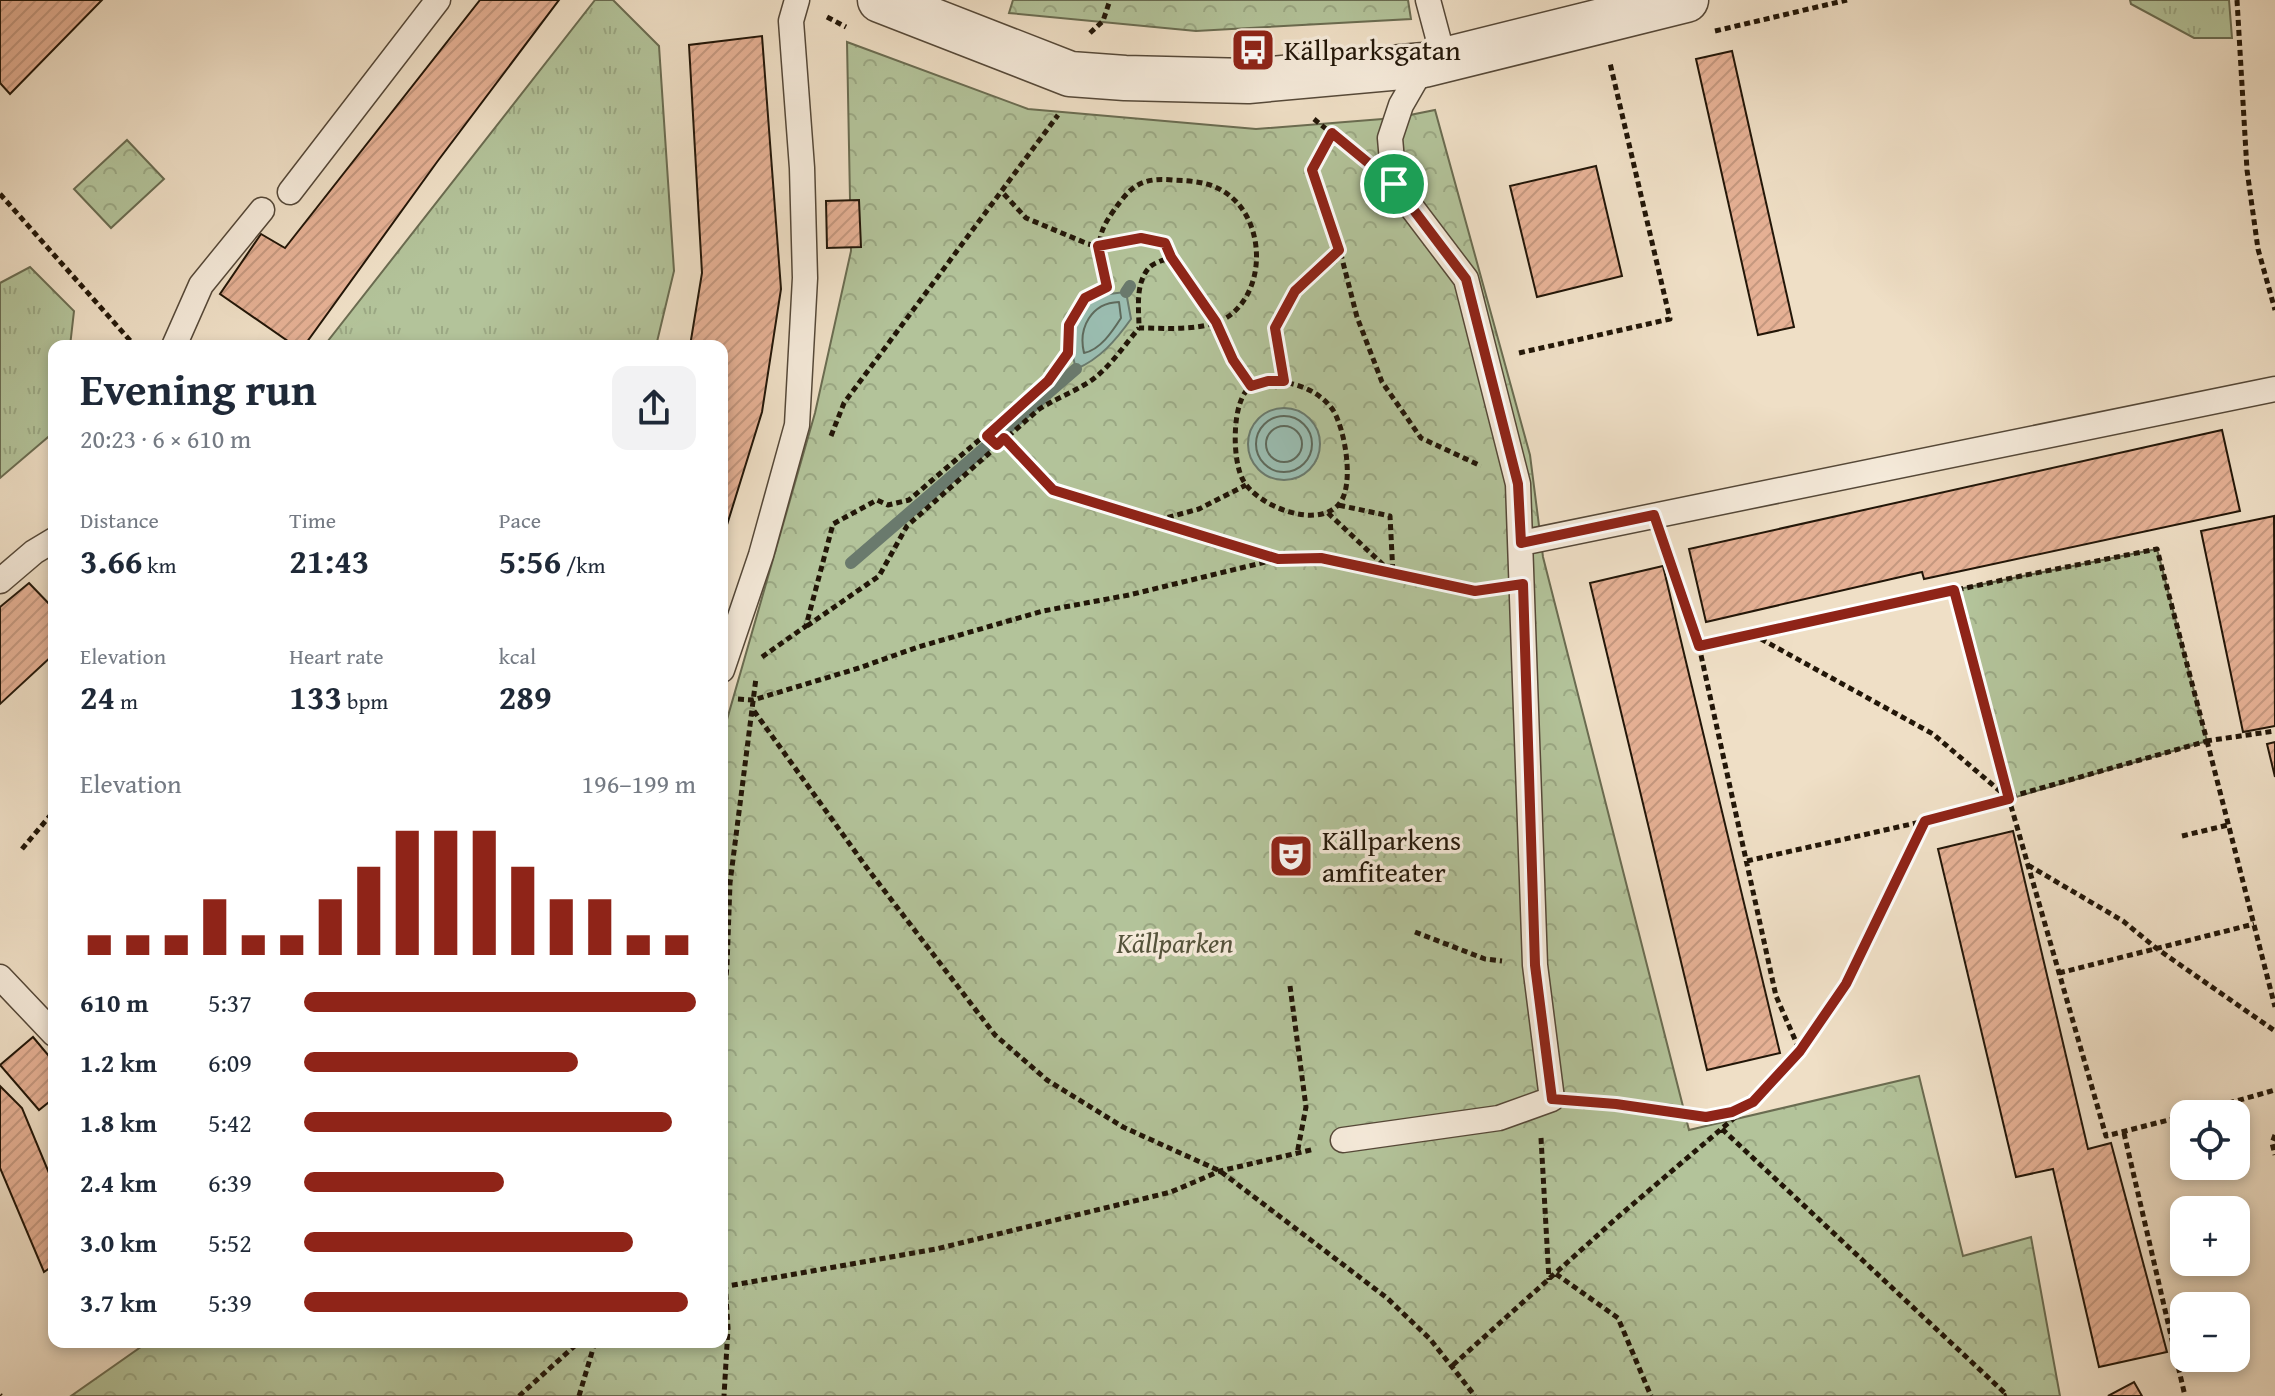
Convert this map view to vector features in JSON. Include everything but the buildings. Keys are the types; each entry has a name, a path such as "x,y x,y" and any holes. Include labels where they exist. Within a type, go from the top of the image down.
{"street":[{"path":"888,2 1075,58 1125,78 1248,81 1434,63 1686,0"}],"lane":[{"path":"290,192 438,0"},
{"path":"728,652 761,555 797,425 805,278 802,168 791,21 797,0"},
{"path":"1343,1140 1499,1118 1546,1101 1535,965 1518,484 1466,279 1394,184 1390,138 1401,105 1434,63 1428,0"},
{"path":"177,340 201,285 262,210"},
{"path":"1521,543 2275,389"},
{"path":"0,581 48,544"},
{"path":"0,977 48,1028"}],"path":[{"path":"829,442 844,403 1065,105 1075,58 1103,21 1110,0"},
{"path":"2237,0 2247,170 2258,249 2275,310"},
{"path":"1486,360 1670,319 1608,56"},
{"path":"1310,116 1394,184"},
{"path":"1332,133 1312,170 1339,250 1357,317 1382,382 1421,438 1518,484"},
{"path":"806,626 833,524 877,500 888,505 909,500 1048,381 1068,353 1069,325 1085,298 1107,287 1098,246 1105,219 1133,186 1155,179 1202,181 1233,198 1250,224 1258,259 1255,277 1239,306 1216,322 1187,327 1139,328"},
{"path":"1002,192 1026,218 1098,246 1141,238 1165,243 1171,257 1216,322 1233,360 1251,386"},
{"path":"0,194 130,340"},
{"path":"1284,381 1275,328 1295,291 1339,250"},
{"path":"763,645 758,660 879,576 907,526 1038,410 1086,384 1108,365 1139,328 1138,300 1148,267 1171,257"},
{"path":"1268,381 1291,381 1312,392 1332,410 1348,466 1344,497 1328,513 1305,516 1278,508 1254,494 1246,485 1236,460 1235,442 1238,414 1243,397 1251,386 1268,381"},
{"path":"987,436 997,445"},
{"path":"1004,438 1053,490 1278,559"},
{"path":"1157,520 1199,509 1246,485"},
{"path":"1338,505 1390,516 1393,574"},
{"path":"1328,513 1393,574"},
{"path":"1654,515 1699,646 1776,996 1800,1051"},
{"path":"1699,646 2157,549 2275,1007"},
{"path":"753,700 1043,611 1129,595 1278,559 1321,558 1475,591 1523,584"},
{"path":"1954,590 2009,799 2106,1136 2170,1120"},
{"path":"1752,634 1933,734 2009,799"},
{"path":"728,938 730,883 757,673"},
{"path":"753,710 867,868 995,1035 1047,1080 1123,1127 1220,1171 1387,1298 1430,1339 1475,1396"},
{"path":"1747,861 1925,821 2207,741 2275,731"},
{"path":"22,849 48,818"},
{"path":"1453,1365 1619,1216 1753,1102 1800,1051 1846,984 1925,821"},
{"path":"2182,836 2228,825"},
{"path":"2028,865 2123,921 2156,948 2275,1031"},
{"path":"2059,973 2254,924"},
{"path":"1415,932 1485,959 1535,965"},
{"path":"1290,986 1306,1107 1297,1154"},
{"path":"2240,1100 2275,1090"},
{"path":"1549,1281 1546,1101 1616,1104 1706,1117 1732,1112 1753,1102"},
{"path":"1722,1129 2007,1395 2004,1396"},
{"path":"2124,1133 2185,1396"},
{"path":"2275,1135 2272,1143 2275,1155"},
{"path":"728,1286 936,1249 1171,1192 1220,1171 1343,1140"},
{"path":"1556,1274 1618,1318 1651,1396"},
{"path":"519,1396 572,1348"},
{"path":"579,1396 593,1348"},
{"path":"724,1396 727,1348"}],"green space":[{"path":"595,0 613,0 659,46 674,271 657,340 329,340"},
{"path":"1013,0 1408,0 1411,19 1196,31 1009,13"},
{"path":"2130,0 2229,0 2232,38 2194,38 2131,4"},
{"name":"Källparken","path":"847,42 1028,109 1256,129 1395,118 1435,110 1530,455 1543,557 1689,1130 1919,1076 1963,1256 2031,1237 2060,1396 71,1396 139,1348 728,1348 728,716 815,413 851,251"},
{"path":"127,140 164,179 111,228 74,189"},
{"path":"30,267 74,311 71,340 48,340 48,437 0,478 0,283"},
{"path":"2157,549 2207,741 2009,799 1954,590"}],"water":[{"path":"1126,292 1131,319 1107,348 1076,369 1074,338 1085,309 1101,296"},
{"path":"1284,408 1304,414 1314,424 1320,444 1314,464 1304,474 1284,480 1264,474 1254,464 1248,444 1254,424 1264,414"}],"waterway":[{"path":"1126,292 1130,286"},
{"path":"851,563 1076,369"}],"place":[{"name":"Källparksgatan","path":"1253,50"},
{"name":"Källparkens amfiteater","path":"1291,856"}],"route":[{"path":"1332,133 1394,184 1466,279 1518,484 1521,543 1654,515 1699,646 1954,590 2009,799 1925,821 1846,984 1800,1051 1753,1102 1732,1112 1706,1117 1616,1104 1552,1099 1535,965 1523,584 1475,591 1321,558 1278,559 1053,490 1004,438 997,445 987,436 1048,381 1068,353 1069,325 1085,298 1107,287 1098,246 1141,238 1165,243 1171,257 1216,322 1233,360 1251,386 1284,381 1275,328 1295,291 1339,250 1312,170 1332,133"}]}
